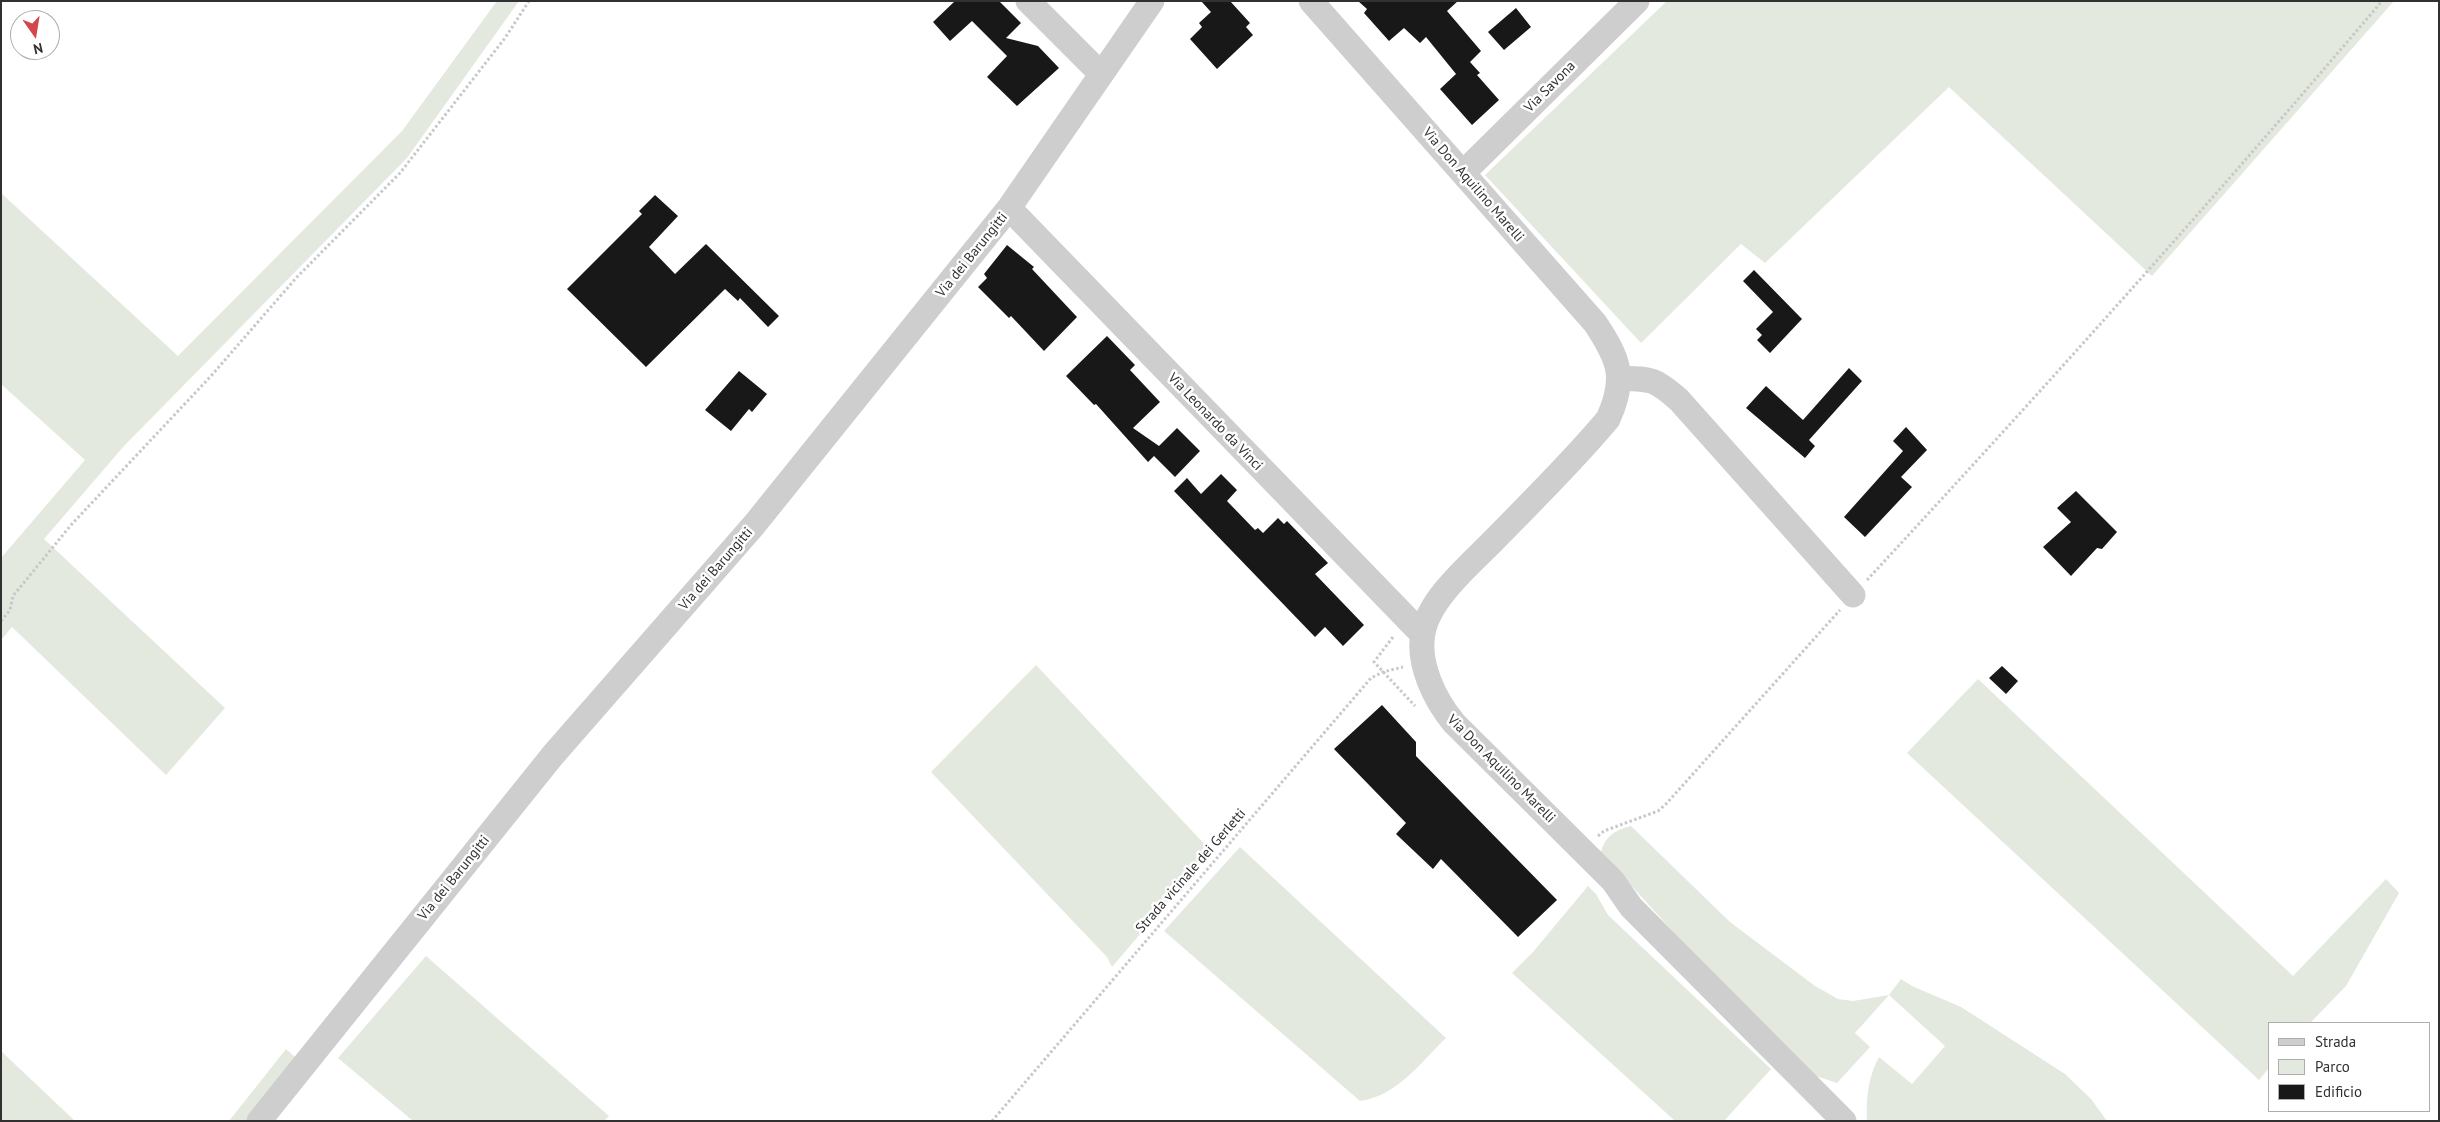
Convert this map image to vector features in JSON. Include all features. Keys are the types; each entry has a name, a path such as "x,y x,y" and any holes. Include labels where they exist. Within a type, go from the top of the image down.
{"street":[{"path":"1028,1 1101,74"},
{"name":"Via dei Barungitti","path":"259,1121 552,755 754,525 1009,208 1152,1"},
{"name":"Via Don Aquilino Marelli","path":"1311,1 1594,323 1611,347 1617,363 1619,378 1617,400 1608,420 1454,581 1427,618 1422,634 1424,665 1434,693 1442,708 1454,723 1613,881 1631,907 1844,1121"},
{"name":"Via Savona","path":"1463,173 1637,1"},
{"name":"Via Leonardo da Vinci","path":"1009,208 1422,634"},
{"path":"1619,378 1649,379 1660,383 1679,400 1853,596"}],"path":[{"path":"1,621 10,610 13,596 71,525 211,376 297,277 400,173 505,38 529,1"},
{"path":"1586,854 1595,839 1604,831 1658,810 1675,796 1853,596 2031,403 2266,139 2382,1"},
{"path":"1374,660 1396,632 1398,626 1397,610"},
{"name":"Strada vicinale dei Gerletti","path":"992,1121 1371,678 1391,669 1424,665"}],"green space":[{"path":"497,1 519,1 407,158 124,446 44,539 225,708 166,775 12,627 1,640 1,558 85,460 1,384 1,193 178,356 402,131"},
{"path":"1667,1 2394,1 2152,276 1949,87 1765,263 1741,244 1641,343 1485,175"},
{"path":"1036,665 1211,851 1112,967 1107,957 931,772"},
{"path":"1978,679 2293,976 2386,879 2399,893 2346,986 2311,1022 2268,1022 2268,1069 2259,1080 1907,753"},
{"path":"1631,826 1730,922 1815,986 1838,999 1853,1001 1889,995 1855,1033 1870,1047 1837,1083 1807,1073 1715,978 1601,852 1605,842 1612,834"},
{"path":"1240,847 1446,1038 1408,1077 1386,1092 1360,1101 1164,931"},
{"path":"1588,886 1596,894 1608,915 1771,1069 1724,1121 1675,1121 1512,973 1533,952"},
{"path":"426,956 609,1116 604,1121 413,1121 338,1058"},
{"path":"1901,979 1912,986 1961,1007 2065,1074 2091,1099 2107,1121 1867,1121 1867,1104 1872,1072 1879,1057 1912,1084 1945,1046 1889,995"},
{"path":"286,1049 302,1063 255,1121 229,1121"},
{"path":"1,1051 75,1121 1,1121"}],"building":[{"path":"955,1 999,1 1021,23 1006,38 1038,46 1059,68 1017,106 987,77 1007,56 972,21 950,41 933,22"},
{"path":"1201,1 1230,1 1250,23 1246,27 1253,35 1217,69 1190,39 1202,27 1199,23 1211,12"},
{"path":"1358,1 1458,1 1447,11 1481,51 1470,62 1480,73 1477,75 1499,100 1472,125 1440,89 1456,74 1426,37 1420,43 1404,28 1389,41 1364,13 1367,9"},
{"path":"1516,8 1531,27 1504,50 1488,32"},
{"path":"655,195 678,216 649,247 675,274 706,244 779,316 768,327 740,298 738,301 725,289 646,367 567,289 642,214 639,211"},
{"path":"1007,245 1034,267 1032,269 1077,317 1044,351 1011,316 1009,318 978,287 987,278 984,274"},
{"path":"1754,270 1802,319 1770,353 1757,340 1762,335 1756,329 1773,312 1743,281"},
{"path":"1107,336 1135,365 1130,370 1160,402 1133,428 1159,446 1177,428 1200,451 1175,477 1154,456 1148,462 1096,404 1094,405 1066,376"},
{"path":"1849,368 1862,381 1809,440 1815,446 1805,458 1746,408 1766,386 1803,420"},
{"path":"739,371 767,394 752,412 749,409 731,431 705,410"},
{"path":"1906,427 1927,450 1901,477 1912,487 1865,537 1844,517 1903,451 1893,441"},
{"path":"1221,474 1237,490 1227,501 1255,530 1258,528 1263,533 1278,518 1284,524 1287,521 1328,563 1315,574 1364,625 1343,646 1325,627 1315,637 1174,491 1187,478 1201,494"},
{"path":"2076,491 2117,532 2102,549 2097,548 2071,576 2043,547 2071,522 2057,508"},
{"path":"2002,666 2018,681 2006,694 1989,678"},
{"path":"1382,705 1416,742 1416,756 1557,900 1518,937 1441,859 1433,869 1396,834 1406,823 1334,749"}]}
